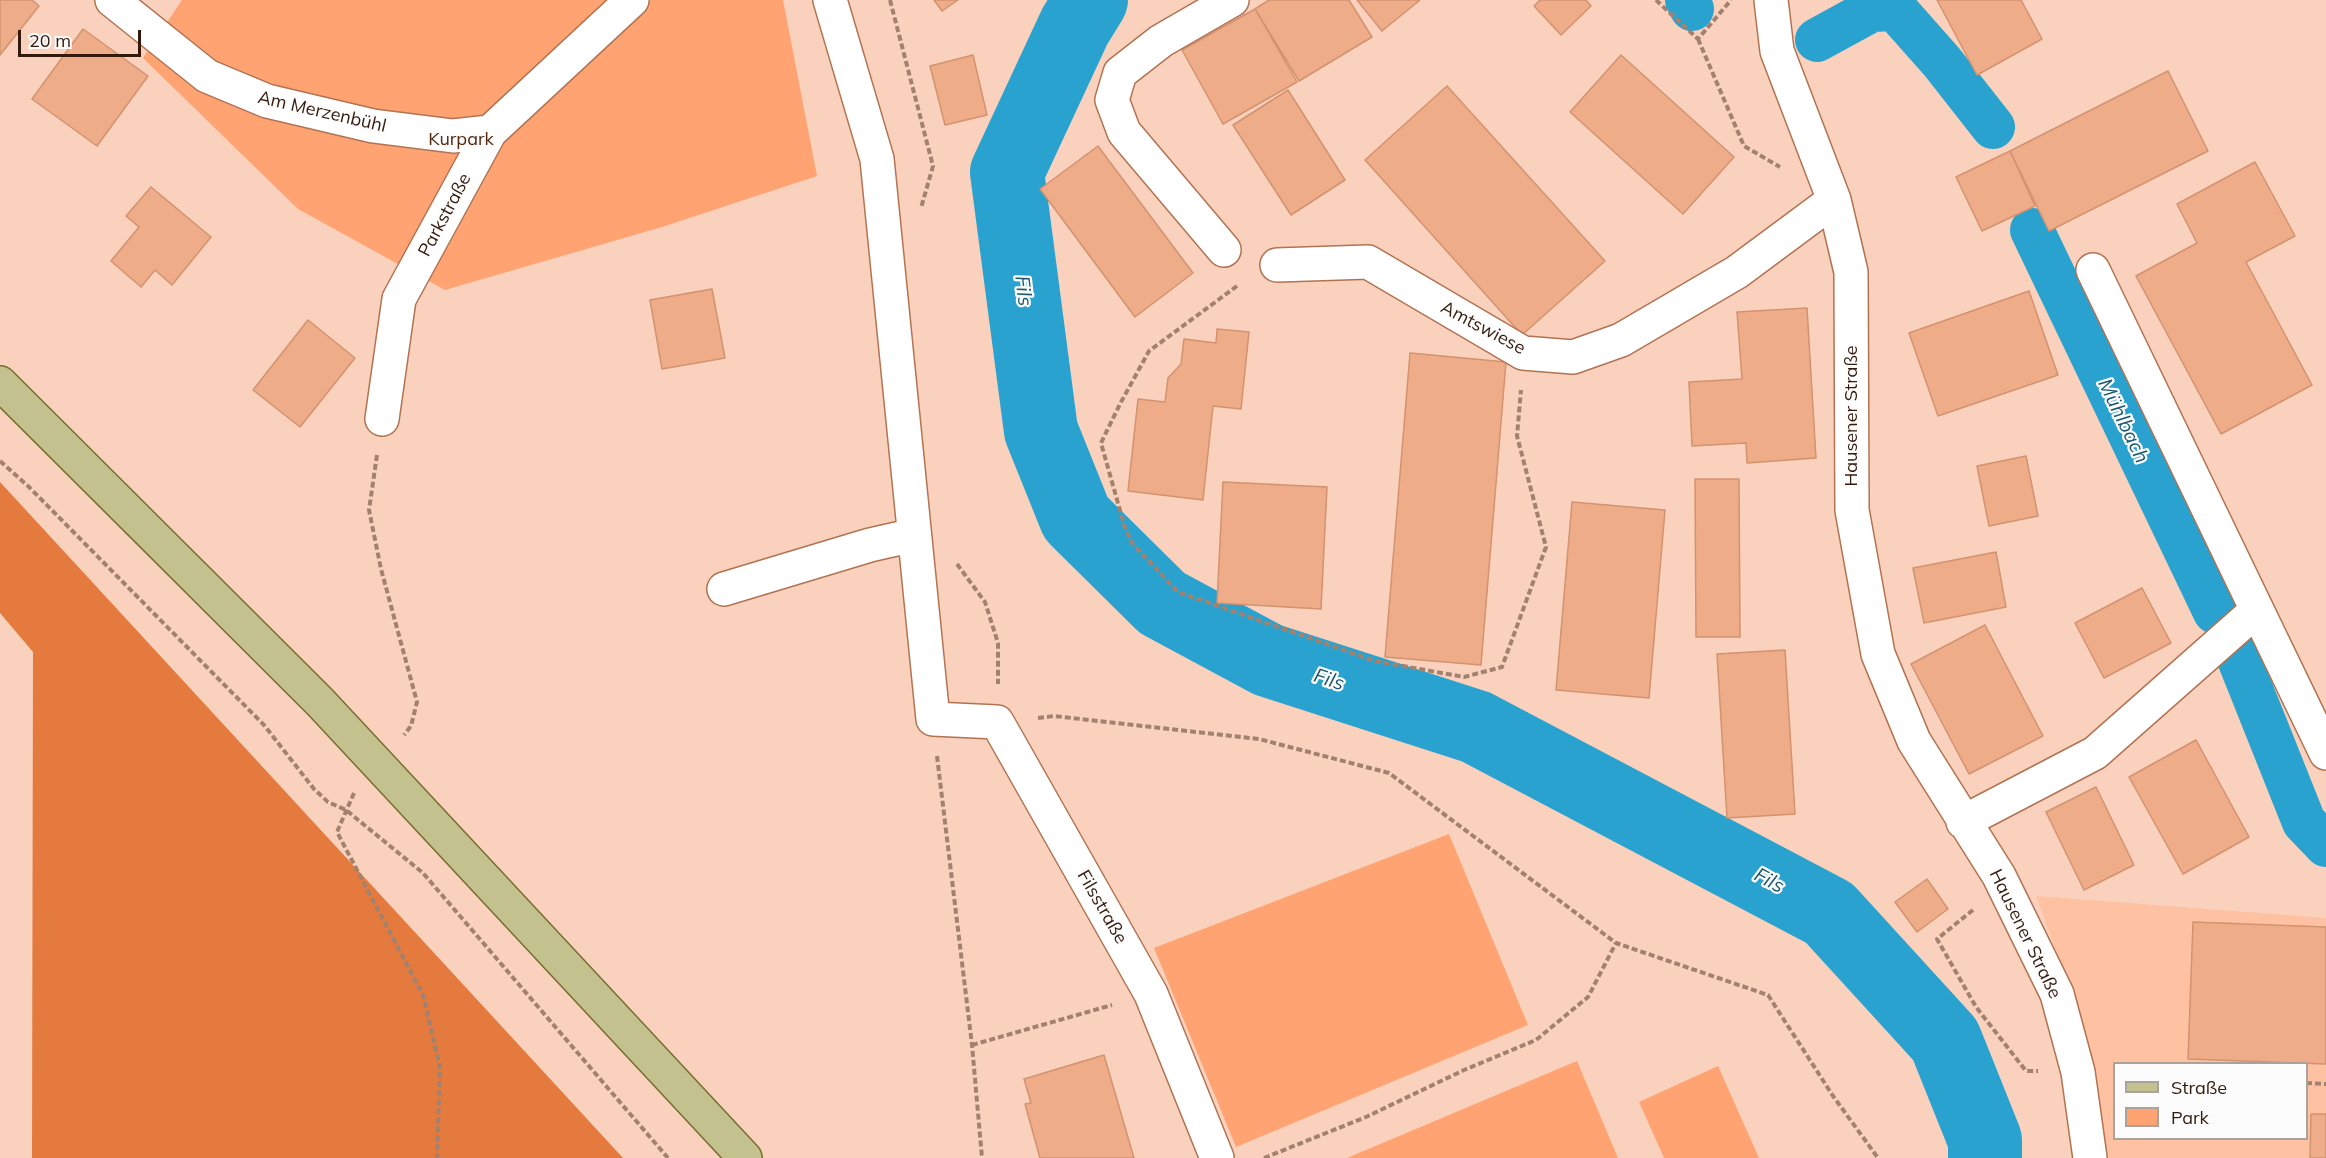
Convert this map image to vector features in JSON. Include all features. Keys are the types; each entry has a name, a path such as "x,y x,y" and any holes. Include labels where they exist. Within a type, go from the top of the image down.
{"main road":[{"path":"0,383 320,702 745,1158"}],"street":[{"name":"Am Merzenbühl","path":"112,0 207,76 267,102 373,126 453,136 490,132"},
{"name":"Parkstraße","path":"382,419 399,299 490,132 632,0"},
{"path":"830,0 877,159 933,719 997,722"},
{"path":"1224,250 1124,132 1112,100 1120,73 1161,41 1232,0"},
{"name":"Hausener Straße","path":"1771,0 1777,51 1834,200 1851,272 1852,510 1878,654 1914,741 1999,876 2057,994 2078,1072 2090,1158"},
{"name":"Amtswiese","path":"1277,265 1368,262 1523,353 1573,357 1621,340 1737,272 1834,200"},
{"path":"2093,270 2326,753"},
{"path":"724,589 870,545 914,535"},
{"path":"1963,822 2095,753 2257,610"},
{"name":"Filsstraße","path":"997,722 1151,994 1217,1158"}],"path":[{"path":"1656,0 1698,39 1744,146 1784,170"},
{"path":"1698,39 1731,0"},
{"path":"1277,265 1243,282 1149,351 1119,404 1101,442 1125,528 1132,543 1178,592 1375,661 1464,677 1502,667 1546,547 1517,436 1523,353"},
{"path":"382,419 369,510 381,569 417,702 411,726 398,746 378,764 351,796 337,832 423,995 440,1067 437,1158"},
{"path":"0,460 38,495 264,725 314,789 328,802 346,810 423,873 668,1158"},
{"path":"997,722 1054,716 1259,738 1389,773 1616,943 1768,995 1833,1096 1878,1158"},
{"path":"933,719 972,1045 982,1158"},
{"path":"1999,876 1972,911 1937,939 1977,1007 2026,1071 2078,1072"},
{"path":"1264,1158 1366,1117 1464,1070 1536,1040 1588,997 1616,943"},
{"path":"972,1045 1151,994"},
{"path":"2308,1083 2326,1084"}],"shaded area":[{"path":"0,482 623,1158 32,1158 33,652 0,613"},
{"path":"2036,896 2326,918 2326,1158 2105,1158 2076,1006"}],"green space":[{"name":"Kurpark","path":"182,0 783,0 817,176 662,227 445,290 298,209 143,58"},
{"path":"1449,834 1528,1025 1236,1147 1154,948"},
{"path":"1577,1061 1618,1158 1347,1158"},
{"path":"1718,1066 1759,1158 1664,1158 1639,1102"}],"building":[{"path":"0,0 32,0 39,6 0,55"},
{"path":"934,0 958,0 942,11"},
{"path":"1269,0 1349,0 1372,37 1299,81 1255,9"},
{"path":"1357,0 1420,0 1382,31"},
{"path":"1540,0 1586,0 1591,6 1561,35 1534,6"},
{"path":"1937,0 2021,0 2042,39 1977,75"},
{"path":"1255,9 1297,82 1223,124 1182,50"},
{"path":"83,29 148,76 97,146 32,99"},
{"path":"973,55 987,115 945,125 930,66"},
{"path":"1621,55 1734,157 1683,214 1570,112"},
{"path":"2168,71 2208,151 2049,231 2010,151"},
{"path":"1447,86 1605,261 1522,335 1365,160"},
{"path":"1288,90 1345,180 1291,215 1233,125"},
{"path":"1098,146 1193,273 1135,317 1040,189"},
{"path":"2010,151 2035,206 1982,231 1956,177"},
{"path":"2255,162 2295,236 2246,262 2312,385 2221,434 2136,276 2197,243 2177,204"},
{"path":"151,187 211,237 172,285 155,270 141,287 111,261 139,227 126,216"},
{"path":"712,289 725,358 662,369 650,300"},
{"path":"2029,291 2058,375 1938,416 1909,333"},
{"path":"1807,308 1816,458 1747,463 1746,443 1692,446 1689,382 1742,379 1737,312"},
{"path":"308,320 355,358 300,427 253,390"},
{"path":"1217,329 1249,332 1241,409 1213,406 1203,500 1128,491 1138,399 1165,402 1168,378 1181,364 1184,339 1216,343"},
{"path":"1410,353 1506,362 1481,665 1385,657"},
{"path":"2026,456 2038,516 1989,526 1977,466"},
{"path":"1695,479 1739,479 1740,637 1696,637"},
{"path":"1223,482 1327,487 1321,609 1217,603"},
{"path":"1572,502 1665,510 1649,698 1556,690"},
{"path":"1996,552 2006,607 1924,623 1913,568"},
{"path":"2142,588 2171,643 2104,678 2075,623"},
{"path":"1985,625 2043,736 1969,774 1911,664"},
{"path":"1785,650 1795,814 1727,818 1717,654"},
{"path":"2196,740 2249,837 2183,874 2129,777"},
{"path":"2096,787 2134,865 2084,890 2046,812"},
{"path":"1927,879 1948,909 1917,932 1895,902"},
{"path":"2193,922 2326,927 2326,1064 2188,1059"},
{"path":"1104,1055 1134,1158 1040,1158 1025,1104 1031,1103 1024,1079"},
{"path":"2311,1114 2326,1114 2326,1158 2310,1158"}],"waterway":[{"name":"Fils","path":"1091,0 1075,26 1007,172 1041,431 1076,518 1162,603 1268,660 1476,727 1829,913 1945,1040 1985,1140 1985,1158"},
{"path":"1687,0 1692,9"},
{"name":"Mühlbach","path":"1817,40 1872,10 1895,9 1942,62 1993,127"},
{"name":"Mühlbach","path":"2032,230 2215,612"},
{"name":"Mühlbach","path":"2237,654 2304,822 2326,845"}]}
